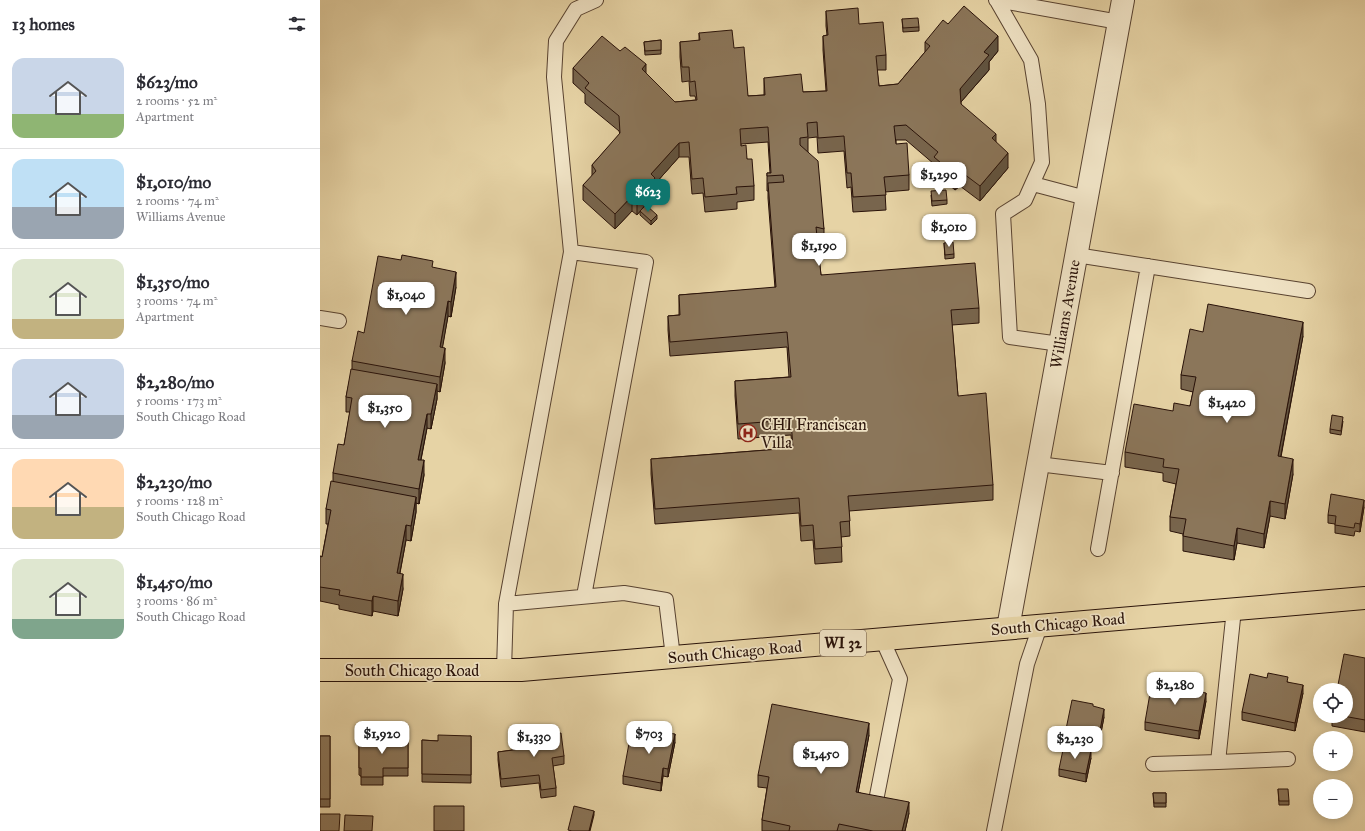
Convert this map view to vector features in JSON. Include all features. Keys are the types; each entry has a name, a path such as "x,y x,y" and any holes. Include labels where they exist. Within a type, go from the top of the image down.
{"main road":[{"name":"South Chicago Road","path":"320,670 521,670 1365,598"}],"street":[{"name":"Williams Avenue","path":"1008,628 1123,0"}],"lane":[{"path":"504,670 506,604 571,252 554,77 556,41 576,8 596,0"},
{"path":"996,0 1119,22"},
{"path":"996,0 1031,60 1038,104 1042,162 1025,200 1003,214 1010,337 1060,344"},
{"path":"1033,184 1086,198"},
{"path":"571,252 646,262 584,596"},
{"path":"1076,254 1308,291"},
{"path":"1098,550 1148,266"},
{"path":"320,318 339,321"},
{"path":"1038,464 1112,473"},
{"path":"506,604 624,593 666,600 673,657"},
{"path":"1218,762 1234,609"},
{"path":"994,831 1026,664 1040,626"},
{"path":"870,831 900,680 882,639"},
{"path":"1153,764 1288,759"}],"building":[{"path":"964,6 998,36 984,52 989,55 960,89 961,104 996,134 992,138 1008,153 980,186 960,171 955,175 934,157 938,152 906,125 894,126 896,144 907,143 909,175 884,177 886,195 853,197 851,173 847,173 844,136 818,138 817,122 807,123 808,137 800,138 800,145 818,161 824,229 816,227 821,275 975,263 979,308 951,310 958,396 986,393 993,485 848,496 850,521 840,522 842,547 815,549 813,525 801,526 799,498 655,509 651,459 793,448 791,420 738,424 735,381 791,377 787,332 670,342 668,316 680,315 679,295 776,287 768,183 784,182 783,175 767,176 767,173 771,173 768,127 740,129 741,146 746,145 747,159 752,159 754,186 736,187 737,194 705,197 703,178 692,179 689,142 679,143 651,174 655,178 637,200 632,196 615,214 583,185 596,171 592,165 620,133 619,116 585,88 589,83 573,68 602,36 620,51 625,47 646,64 642,69 675,102 697,100 695,81 690,82 689,67 682,67 680,42 700,40 699,33 732,30 734,48 744,47 748,96 765,95 764,78 801,74 803,92 827,91 823,36 828,35 826,11 858,8 859,24 883,22 886,55 876,56 879,86 898,84 930,46 925,42 943,20 948,24"},
{"path":"918,18 919,27 903,28 902,19"},
{"path":"661,40 661,50 645,51 644,42"},
{"path":"946,190 947,200 932,201 931,191"},
{"path":"646,205 657,215 651,221 640,211"},
{"path":"953,242 954,254 945,255 944,243"},
{"path":"402,255 433,261 432,267 456,272 451,302 448,301 440,347 445,348 440,377 352,361 358,331 364,333 378,256 401,260"},
{"path":"1208,304 1303,322 1278,456 1293,459 1285,504 1270,501 1264,534 1237,528 1234,546 1183,536 1186,519 1170,517 1179,469 1163,467 1164,459 1125,452 1134,404 1173,411 1174,403 1190,406 1196,377 1181,375 1190,329 1203,332"},
{"path":"351,369 437,384 431,414 427,414 418,460 424,460 419,489 333,473 338,444 344,445 352,398 346,397"},
{"path":"1332,415 1343,417 1341,431 1330,429"},
{"path":"331,481 416,497 411,526 406,525 397,573 403,574 398,601 373,596 372,601 339,595 340,590 320,587 320,556 322,557 331,510 326,509"},
{"path":"1331,494 1364,500 1360,524 1355,523 1354,528 1335,525 1336,516 1328,515"},
{"path":"1344,654 1365,658 1365,720 1353,718 1353,683 1338,683"},
{"path":"1268,673 1288,677 1287,682 1303,685 1295,723 1242,712 1250,674 1267,678"},
{"path":"1170,681 1191,684 1190,690 1206,693 1199,731 1145,722 1152,682 1169,685"},
{"path":"1072,700 1093,704 1093,706 1104,709 1098,741 1065,734"},
{"path":"772,704 869,723 856,792 909,802 902,831 873,831 839,824 837,831 789,831 790,826 762,820 769,777 758,775"},
{"path":"647,725 661,728 661,732 675,734 668,769 663,768 661,783 623,776 630,738 644,740"},
{"path":"548,727 548,730 553,730 554,734 561,733 564,756 552,758 556,788 541,790 539,775 501,779 498,752 528,748 526,731"},
{"path":"438,735 471,736 471,775 422,774 422,740 438,741"},
{"path":"320,736 330,736 330,799 320,799"},
{"path":"359,737 408,738 408,768 383,768 383,777 361,777 361,768 359,768"},
{"path":"1064,745 1091,750 1086,774 1059,769"},
{"path":"1278,789 1288,789 1289,801 1279,801"},
{"path":"1153,793 1166,793 1166,803 1154,803"},
{"path":"434,806 464,806 464,831 434,831"},
{"path":"574,806 594,811 589,831 568,830"},
{"path":"320,814 340,814 339,831 320,831"},
{"path":"345,815 373,816 372,831 344,831"}],"place":[{"name":"CHI Franciscan Villa","path":"748,433"}]}
